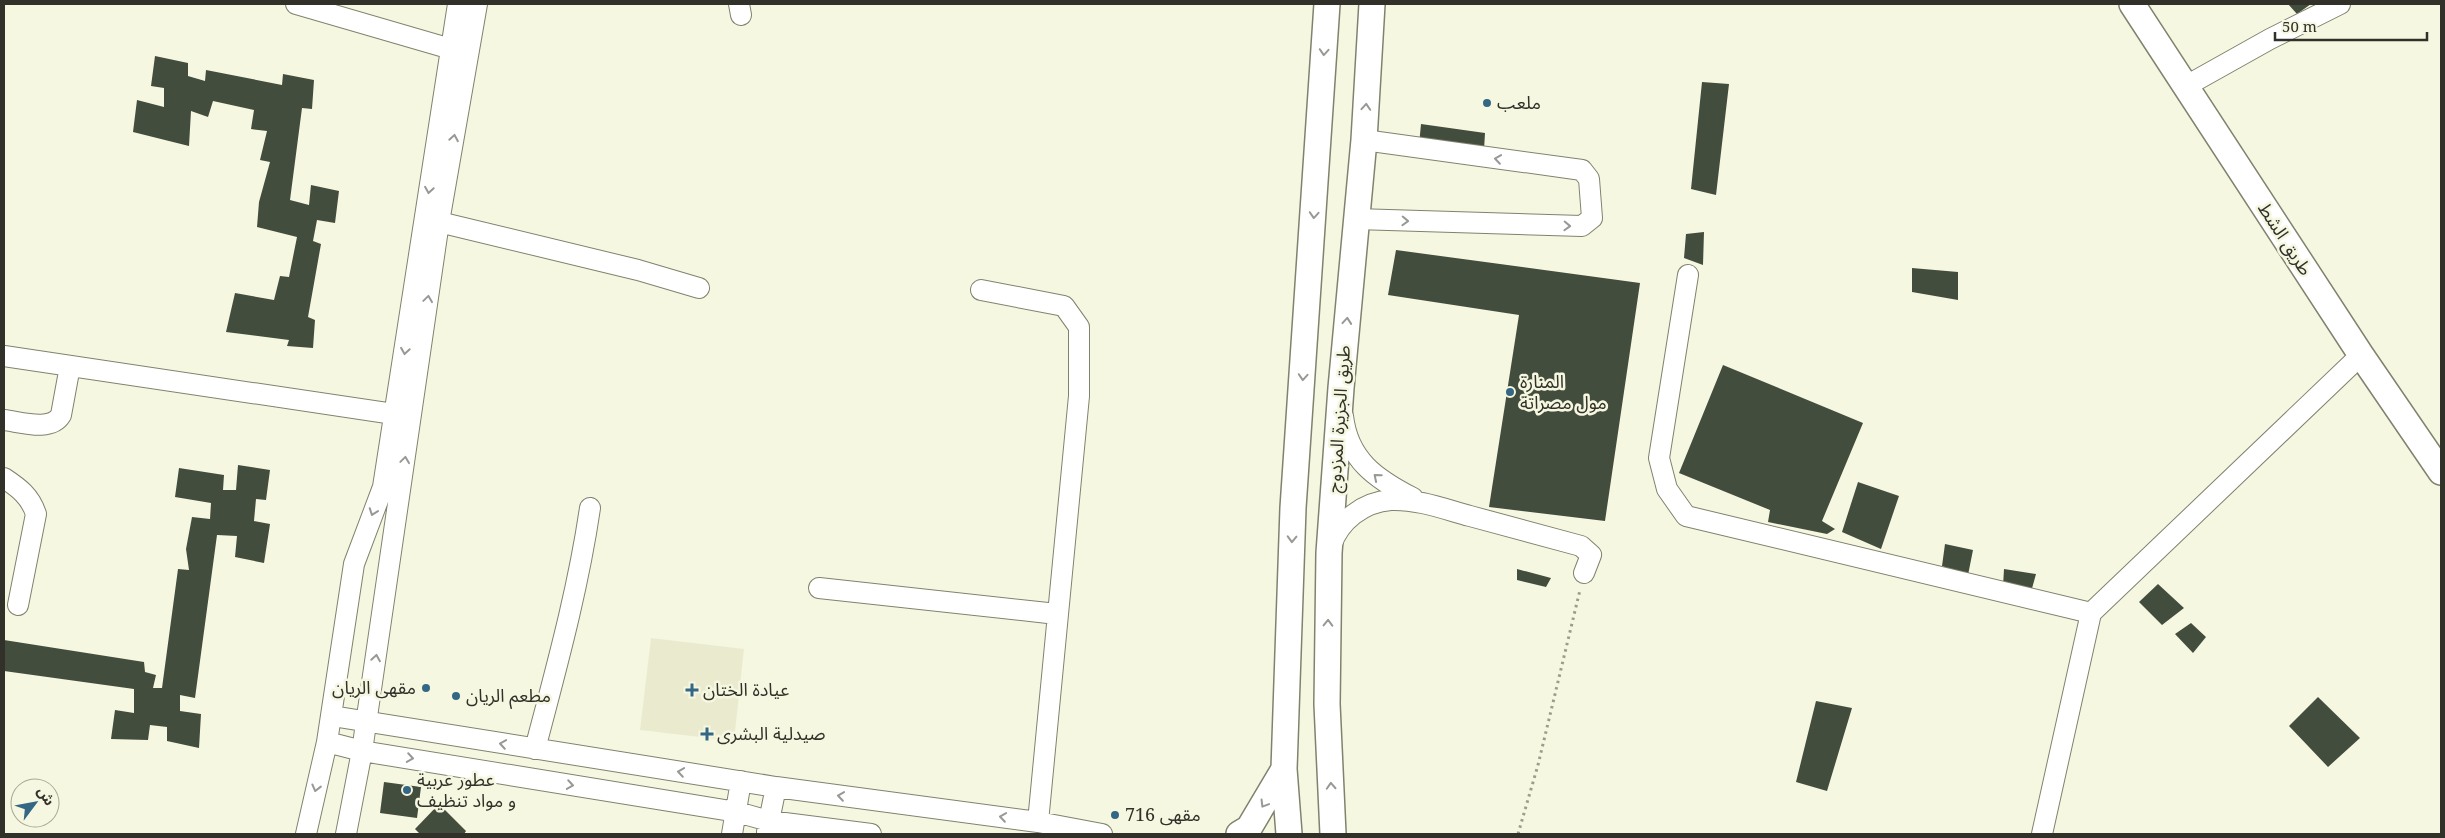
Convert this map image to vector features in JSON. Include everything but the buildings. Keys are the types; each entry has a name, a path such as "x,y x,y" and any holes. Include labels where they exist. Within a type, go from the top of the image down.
{"main road":[{"path":"1289,834 1284,769 1293,508 1327,4"},
{"name":"طريق الجزيرة المزدوج","path":"1333,834 1327,704 1329,553 1341,388 1364,140 1372,4"},
{"name":"طريق الشط","path":"2132,4 2361,355 2441,472"},
{"path":"1239,834 1249,828 1284,769"}],"street":[{"path":"296,4 451,49"},
{"path":"346,834 366,723 403,415 458,4"},
{"path":"304,829 328,742 354,564 383,487 403,415 477,4"},
{"path":"2186,86 2270,39 2340,4"},
{"path":"1356,219 1582,226 1592,218 1589,178 1582,170 1364,140"},
{"path":"439,222 638,270 699,288"},
{"path":"1688,275 1659,458 1667,490 1686,516 2091,613"},
{"path":"981,290 1064,306 1079,327 1079,396 1038,822"},
{"path":"2042,834 2091,613 2361,355"},
{"path":"4,356 403,415"},
{"path":"4,420 50,425 58,420 61,415 70,366"},
{"path":"1341,388 1343,419 1348,439 1358,456 1368,470 1384,483 1419,502"},
{"path":"4,478 24,492 32,502 36,514 18,605"},
{"path":"1329,553 1335,533 1342,524 1367,506 1390,500 1419,502 1581,546 1591,555 1584,573"},
{"path":"535,749 569,619 590,508"},
{"path":"819,588 1057,614"},
{"path":"332,716 366,723 776,787 1038,822 1102,834"},
{"path":"328,742 362,750 737,812 768,828 872,834"},
{"path":"732,834 741,781"},
{"path":"768,828 776,787"}],"path":[{"path":"1518,834 1538,765 1584,573"}],"shaded area":[{"name":"عيادة الختان","path":"651,638 744,649 734,741 640,730"}],"place":[{"name":"ملعب","path":"1487,103"},
{"name":"المنارة مول مصراتة","path":"1510,392"},
{"name":"مقهى الريان","path":"426,688"},
{"name":"عيادة الختان","path":"692,690"},
{"name":"مطعم الريان","path":"456,696"},
{"name":"صيدلية البشرى","path":"707,734"},
{"name":"عطور عربية و مواد تنظيف","path":"407,790"},
{"name":"مقهى 716","path":"1115,815"}]}
